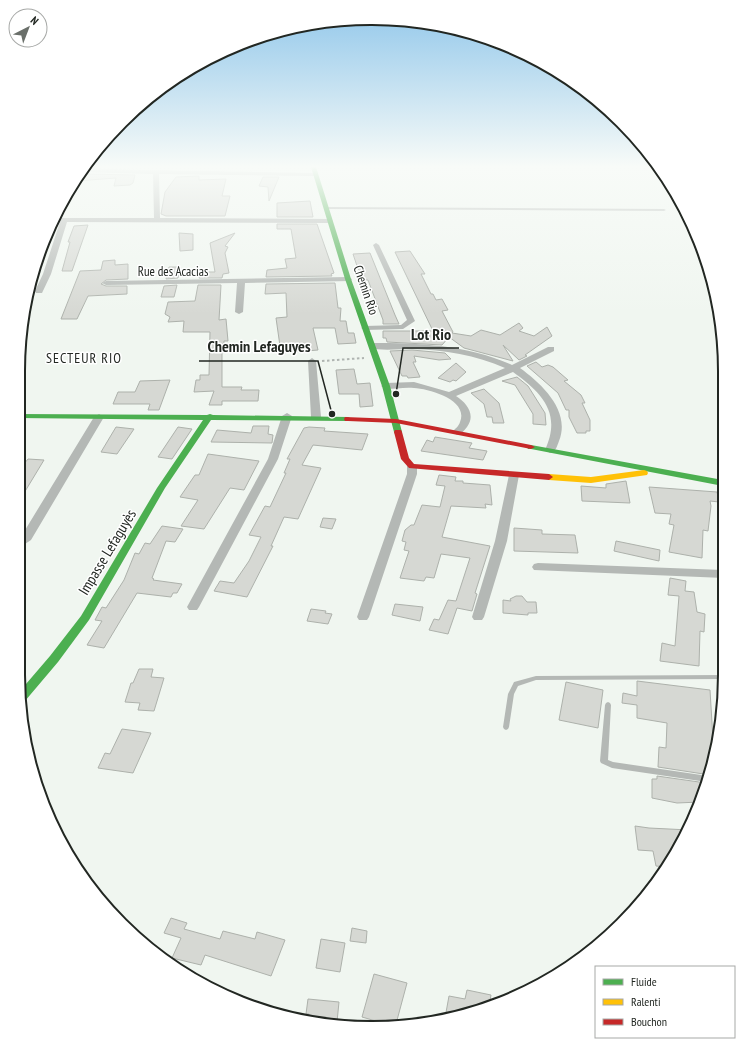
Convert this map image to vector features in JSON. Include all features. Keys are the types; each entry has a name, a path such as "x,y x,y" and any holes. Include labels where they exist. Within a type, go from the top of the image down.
{"street":[{"path":"157,216 157,220"},
{"name":"Chemin Rio","path":"328,216 348,279 386,386 405,459 412,466"},
{"path":"60,220 330,221"},
{"path":"39,291 48,271 64,220"},
{"path":"51,238 59,238"},
{"path":"365,328 403,327 411,321 376,245"},
{"path":"45,256 53,256"},
{"path":"40,272 48,271"},
{"name":"Rue des Acacias","path":"106,283 241,282 348,279"},
{"path":"239,312 241,282"},
{"path":"372,346 415,345 449,349 489,359 512,368 529,379 546,396 554,413 558,433 550,450"},
{"path":"450,395 551,349"},
{"path":"312,361 316,417"},
{"path":"386,386 413,385 431,388 450,395 460,403 466,413 466,422 457,432"},
{"path":"25,416 287,416 396,421 718,482"},
{"name":"Impasse Lefaguyès","path":"26,692 54,659 85,618 161,488 210,416"},
{"path":"193,607 273,459 287,416"},
{"path":"25,540 99,417"},
{"path":"362,616 412,474 412,466 422,468 591,480 659,472"},
{"path":"478,617 501,541 514,475"},
{"path":"538,567 718,574"}],"lane":[{"path":"506,727 511,694 516,684 536,678 718,677"},
{"path":"608,705 604,761 612,765 702,778"}],"path":[{"path":"312,361 375,358"}],"building":[{"path":"166,216 225,216 225,216"},
{"path":"313,216 313,217 277,217"},
{"path":"277,224 317,224 334,273 331,274 332,276 266,277 267,270 287,268 285,259 296,258 291,229 277,229"},
{"path":"88,225 72,271 62,271 70,242 68,242 74,226"},
{"path":"179,233 193,234 193,250 180,251"},
{"path":"235,233 225,246 228,247 225,253 229,273 223,274 222,278 199,278 200,272 215,272 210,243"},
{"path":"410,251 425,274 421,274 431,294 433,294 436,300 442,299 448,310 442,311 453,332 452,333 471,336 481,330 500,335 519,323 523,328 519,331 534,336 547,327 552,336 525,355 527,356 519,360 503,345 513,361 464,348 449,337 442,345 387,342 386,338 383,338 383,331 433,331 395,252"},
{"path":"370,253 399,324 383,324 383,320 368,280 365,280 362,272 358,269 353,254"},
{"path":"115,260 115,265 128,264 128,279 106,280 101,284 106,286 127,286 127,294 88,296 77,319 61,319 80,271 101,270 103,261"},
{"path":"169,267 180,267 178,278 166,279"},
{"path":"335,283 338,308 341,308 340,321 346,321 348,333 354,333 356,343 338,344 335,328 313,328 318,350 281,353 276,318 287,317 286,293 265,294 266,284"},
{"path":"177,285 174,297 161,297 164,286"},
{"path":"198,285 221,285 219,320 226,319 228,341 224,341 224,344 222,344 222,387 242,387 241,390 259,390 258,401 222,401 222,405 209,405 214,391 194,392 196,380 200,380 200,375 209,375 210,332 183,332 184,321 168,322 170,317 165,314 168,302 195,301"},
{"path":"412,350 445,353 451,359 439,360 414,356 416,362 413,362 420,377 408,378 407,376 402,376 390,351"},
{"path":"536,362 542,367 548,365 553,367 568,380 564,381 581,395 585,403 582,403 590,420 590,431 586,431 586,433 577,433 569,417 569,410 566,410 558,393 527,366"},
{"path":"456,363 466,372 456,381 453,380 450,382 438,378"},
{"path":"354,369 357,384 370,383 373,406 360,407 359,394 339,394 336,370"},
{"path":"517,377 528,386 545,413 546,425 533,424 533,414 515,385 502,381"},
{"path":"170,380 159,410 148,410 150,404 113,404 118,392 135,392 140,381"},
{"path":"484,389 499,403 504,423 493,423 492,417 487,417 484,404 471,393"},
{"path":"253,426 269,426 268,434 273,435 272,443 211,442 217,430 251,433"},
{"path":"116,427 134,429 117,454 101,452"},
{"path":"178,427 192,429 172,459 158,457"},
{"path":"304,428 325,428 324,431 368,434 362,450 313,445 302,465 321,468 298,519 284,517 271,546 273,546 247,597 214,591 220,581 234,583 249,561 261,537 249,535 265,506 270,507 286,473 284,473 290,459 287,459"},
{"path":"435,437 472,443 469,448 487,451 483,460 421,451 427,440 433,442"},
{"path":"208,454 259,461 244,490 230,488 204,529 181,526 198,500 180,497 195,475 199,475"},
{"path":"28,459 44,460 25,491 25,463"},
{"path":"439,475 456,477 455,481 463,481 463,483 490,485 492,505 485,504 486,508 451,506 442,537 490,546 475,593 477,594 472,611 457,608 448,634 429,630 434,619 439,620 448,600 456,601 470,558 441,554 434,578 426,577 424,581 400,578 409,551 404,550 406,542 402,541 405,530 411,525 414,525 422,505 440,507 445,486 436,485"},
{"path":"626,481 630,503 582,501 581,486 606,488 606,484"},
{"path":"649,487 717,492 718,502 710,501 711,506 708,531 703,530 702,558 669,552 674,525 669,524 671,514 655,513"},
{"path":"323,518 336,519 332,529 320,527"},
{"path":"162,526 183,529 175,542 166,541 152,578 154,579 153,580 182,584 177,593 173,593 171,597 137,593 104,648 87,645 102,621 95,620 102,607 106,608 124,580 135,553 139,554 145,543 150,544"},
{"path":"514,528 542,530 542,534 575,535 578,553 514,551"},
{"path":"616,541 660,550 659,561 614,551"},
{"path":"670,578 686,581 685,591 694,592 697,612 705,614 704,632 700,631 699,666 660,661 662,643 675,646 679,596 668,595"},
{"path":"516,596 522,596 527,602 536,602 537,613 528,613 528,615 503,613 503,600 511,601 510,599"},
{"path":"395,604 423,607 420,621 392,615"},
{"path":"311,609 326,611 325,613 332,614 328,624 307,621"},
{"path":"139,669 153,669 151,677 164,678 154,711 138,710 140,703 125,702 131,683 133,683"},
{"path":"637,681 710,690 713,733 703,774 658,767 659,747 666,748 667,723 637,718 637,705 622,703 623,693 637,696"},
{"path":"566,682 603,690 598,728 559,720"},
{"path":"122,729 151,733 133,773 98,768 105,753 110,754"},
{"path":"657,776 701,782 694,802 677,803 652,798 652,779 657,779"},
{"path":"635,826 681,830 660,866 656,866 653,851 638,850"},
{"path":"171,918 187,923 184,929 220,939 223,931 255,939 257,932 285,940 271,976 205,955 201,965 173,958 181,938 164,933"},
{"path":"352,928 367,931 366,943 350,941"},
{"path":"321,939 345,943 340,972 316,968"},
{"path":"374,974 407,983 397,1020 375,1021 362,1017"},
{"path":"467,990 491,995 490,1000 446,1012 449,996 465,999"},
{"path":"308,999 339,1002 337,1019 306,1014"}],"traffic: fast":[{"path":"328,216 348,279 386,386 398,432"},
{"path":"25,416 348,419"},
{"path":"26,692 54,659 85,618 161,488 210,416"},
{"path":"531,447 718,482"}],"traffic: slow":[{"path":"549,477 591,480 644,473"}],"traffic: jam":[{"path":"348,419 396,421 531,447"},
{"path":"398,432 405,459 412,466 549,477"}],"place":[{"name":"Lot Rio","path":"396,394"},
{"name":"Chemin Lefaguyes","path":"332,414"}],"district":[{"name":"SECTEUR RIO","path":"84,358"}]}
